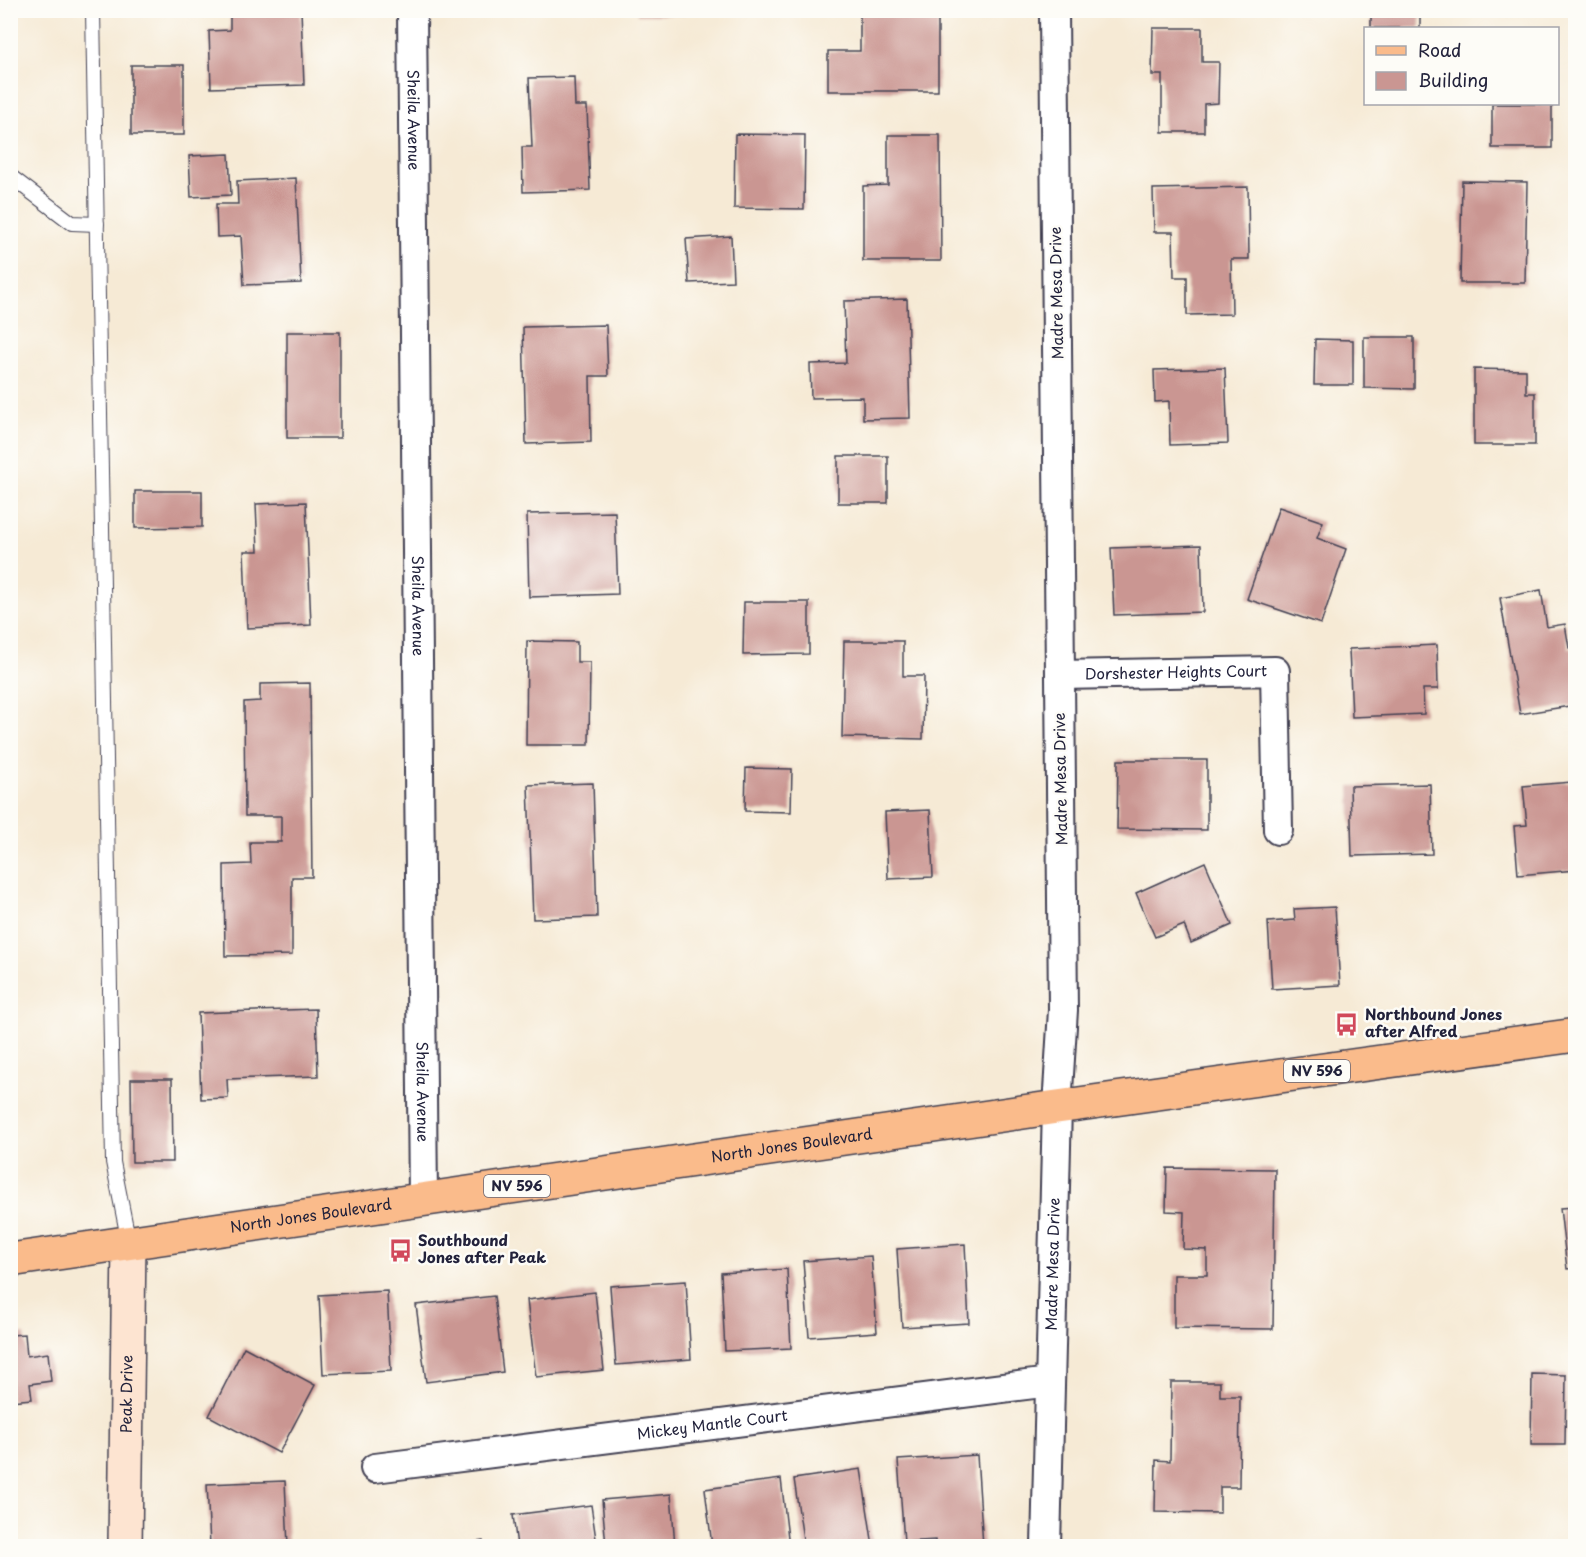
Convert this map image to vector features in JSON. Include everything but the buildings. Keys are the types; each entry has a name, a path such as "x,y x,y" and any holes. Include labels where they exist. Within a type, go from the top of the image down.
{"main road":[{"name":"North Jones Boulevard","path":"10,1260 1058,1107 1575,1035"}],"street":[{"name":"Sheila Avenue","path":"411,10 423,1200"},
{"name":"Madre Mesa Drive","path":"1046,1546 1058,1107 1063,1010 1054,10"},
{"name":"Dorshester Heights Court","path":"1060,675 1275,671 1278,830"},
{"name":"Peak Drive","path":"125,1546 129,1243"},
{"name":"Mickey Mantle Court","path":"375,1468 1050,1382"}],"lane":[{"path":"93,10 113,1162 129,1243"},
{"path":"10,176 72,223 97,224"}],"place":[{"name":"Northbound Jones after Alfred","path":"1347,1024"},
{"name":"Southbound Jones after Peak","path":"400,1250"}]}
